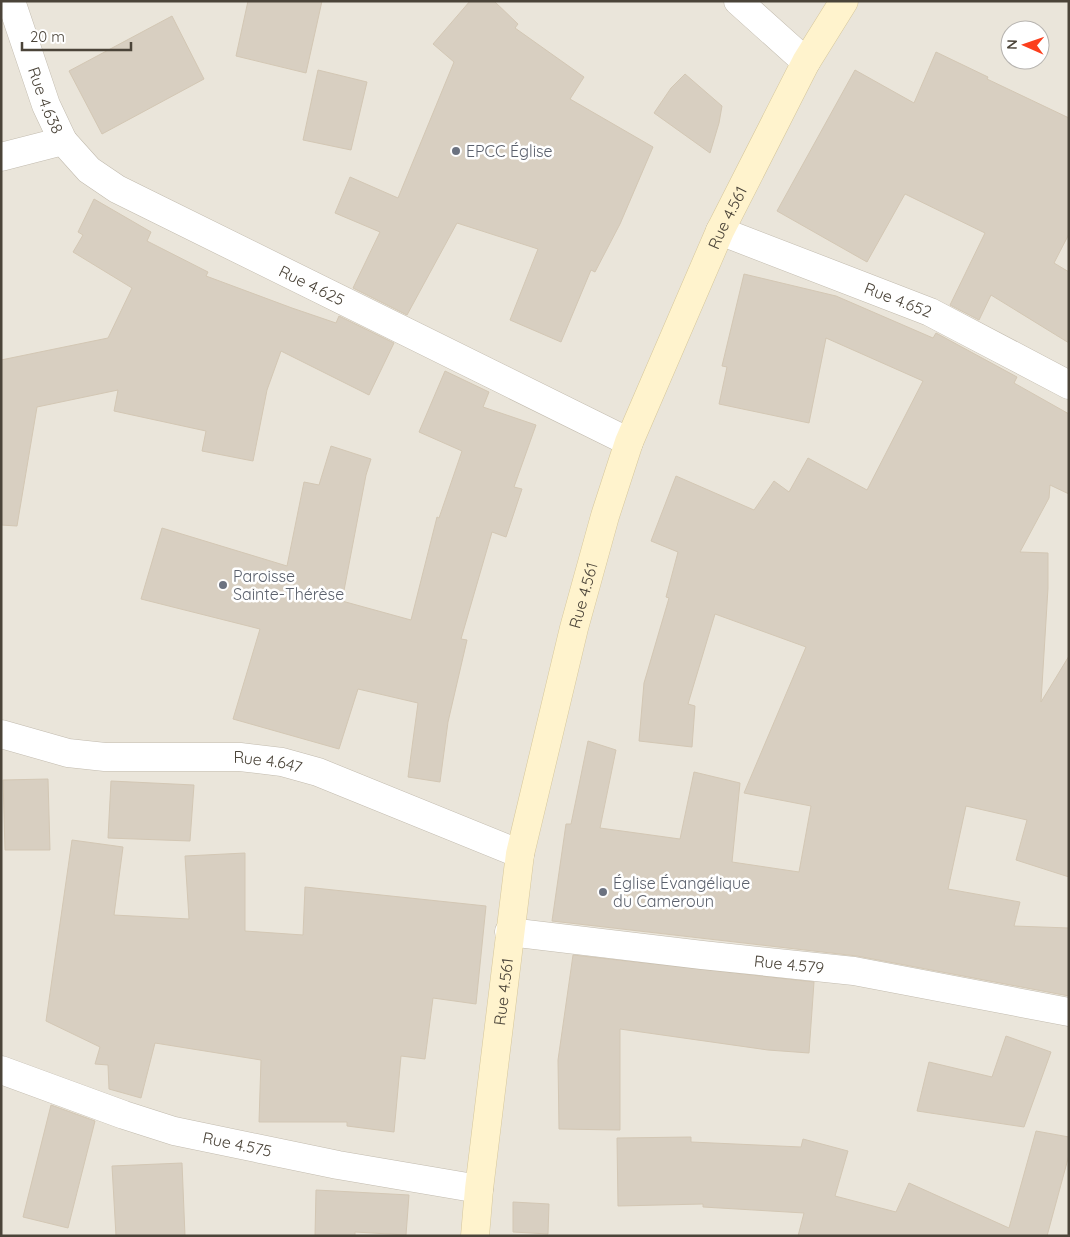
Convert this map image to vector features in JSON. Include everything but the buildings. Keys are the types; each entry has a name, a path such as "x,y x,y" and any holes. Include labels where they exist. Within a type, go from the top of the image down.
{"main road":[{"name":"Rue 4.561","path":"475,1236 509,932 520,854 574,628 605,516 629,442 720,231 806,62 844,1"}],"street":[{"name":"Rue 4.638","path":"10,1 46,105 63,141"},
{"path":"738,1 806,62"},
{"path":"1,157 63,141"},
{"name":"Rue 4.625","path":"63,141 89,170 117,189 629,442"},
{"name":"Rue 4.652","path":"720,231 930,312 1069,385"},
{"name":"Rue 4.647","path":"1,734 68,753 105,757 240,757 282,762 318,772 520,854"},
{"name":"Rue 4.579","path":"509,932 854,971 1069,1012"},
{"name":"Rue 4.575","path":"1,1070 174,1132 338,1165 479,1189"}],"shaded area":[{"path":"1,1 1069,1 1069,1236 1,1236"}],"place":[{"name":"EPCC Église","path":"456,151"},
{"name":"Paroisse Sainte-Thérèse","path":"223,585"},
{"name":"Église Évangélique du Cameroun","path":"603,892"}]}
